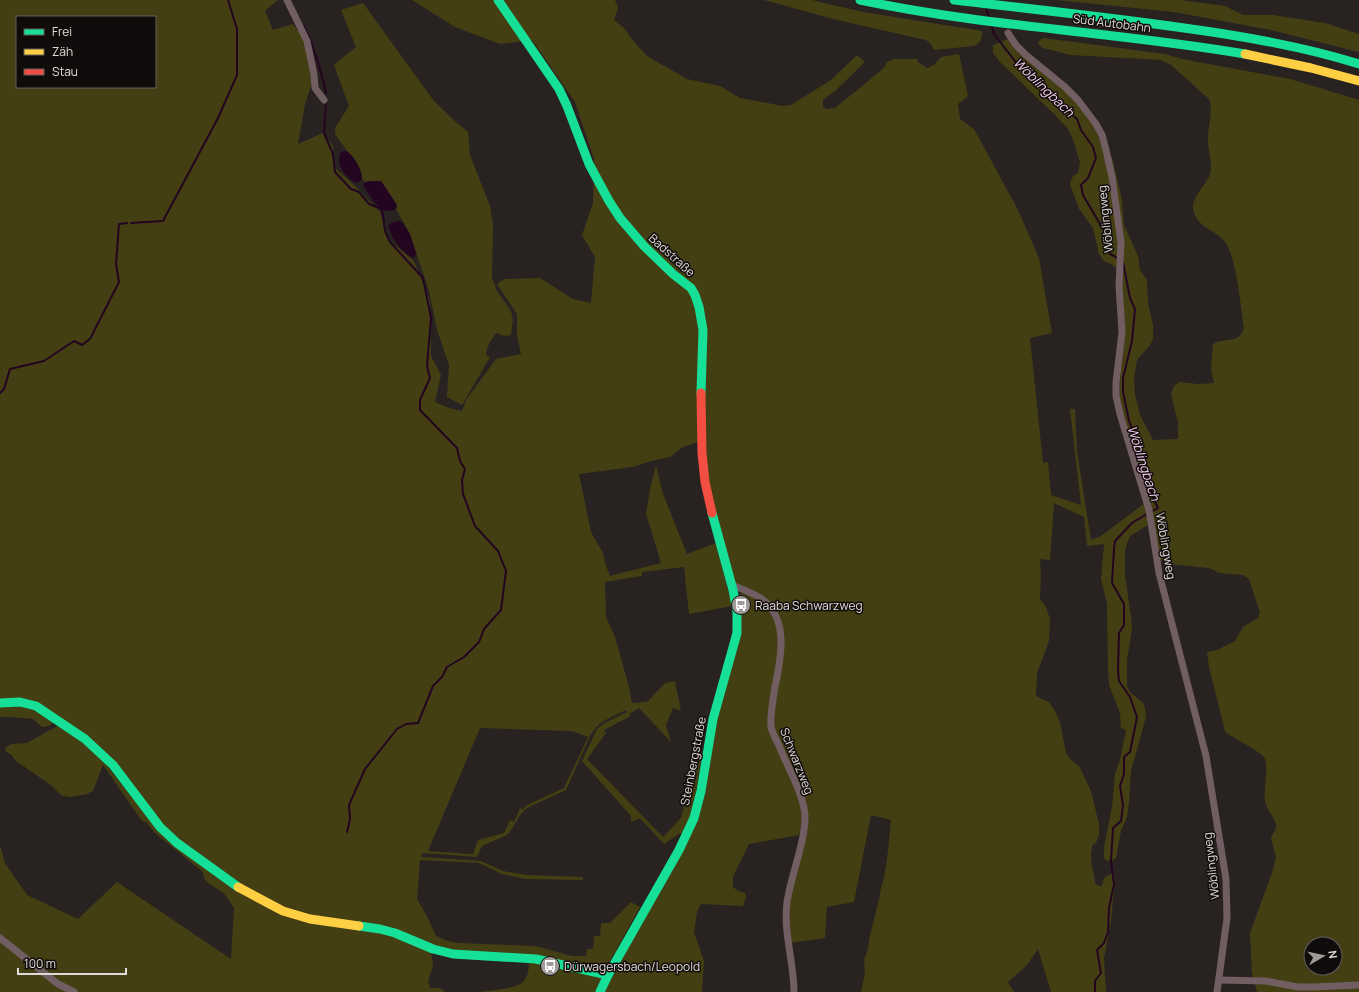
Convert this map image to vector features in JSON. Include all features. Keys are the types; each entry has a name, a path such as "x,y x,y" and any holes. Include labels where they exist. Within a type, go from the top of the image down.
{"main road":[{"name":"Badstraße","path":"498,0 559,89 589,164 620,218 644,246 672,274 691,288 695,295 704,330 701,398 702,453 715,526 732,585"},
{"name":"Süd Autobahn","path":"860,0 902,9 970,19 1138,38 1244,54 1330,72 1359,81"},
{"name":"Süd Autobahn","path":"958,1 1138,21 1248,37 1333,56 1359,64"},
{"name":"Steinbergstraße","path":"600,992 608,975 679,850 691,827 697,810 713,719 737,633 737,612 732,585"},
{"path":"0,704 20,702 36,706 85,739 113,765 160,827 177,843 236,886 283,911 310,919 380,929 396,933 433,949 453,954 536,959 608,975"}],"street":[{"path":"287,0 307,41 315,88 324,100"},
{"name":"Wöblingweg","path":"1008,33 1016,45 1026,55 1065,87 1078,100 1096,124 1102,135 1112,177 1121,242 1119,286 1122,332 1116,383 1116,396 1149,510 1159,572 1206,756 1226,879 1227,918 1217,992"},
{"name":"Schwarzweg","path":"732,585 753,594 763,600 770,607 776,618 782,640 771,723 774,736 801,797 805,816 786,911 794,992"},
{"path":"0,938 58,984 74,992"},
{"path":"1219,980 1266,981 1298,987 1359,984"}],"shaded area":[{"path":"0,0 278,0 265,11 273,30 293,24 301,35 304,42 312,83 305,104 298,144 323,133 333,146 334,167 380,212 389,240 414,261 430,301 431,356 441,375 435,402 449,408 462,411 466,400 496,359 521,354 517,335 517,314 497,284 505,279 540,278 573,299 591,303 595,257 582,235 593,203 594,159 575,102 532,40 500,44 455,27 412,0 615,0 618,8 614,20 623,27 647,56 687,79 720,86 740,98 783,106 791,105 831,80 857,55 865,62 835,91 823,100 823,106 826,109 835,108 884,68 887,62 894,59 917,59 918,62 927,68 934,65 941,57 959,54 968,96 958,104 960,119 974,129 1017,208 1039,258 1052,333 1030,338 1043,463 1048,462 1051,495 1081,505 1070,409 1075,409 1077,451 1091,540 1101,536 1145,503 1148,525 1130,536 1125,551 1125,576 1132,629 1127,660 1127,686 1130,692 1143,703 1146,717 1131,771 1127,817 1121,831 1116,858 1113,860 1106,861 1104,857 1104,848 1112,807 1115,774 1120,760 1126,730 1121,728 1120,713 1109,685 1107,604 1101,579 1104,544 1087,546 1084,517 1054,503 1050,560 1040,559 1040,599 1046,607 1050,619 1049,641 1037,673 1036,696 1049,702 1054,709 1060,722 1066,753 1070,759 1079,766 1091,791 1099,824 1099,835 1096,843 1093,844 1091,855 1095,883 1102,886 1104,878 1110,874 1114,874 1115,878 1111,921 1104,958 1106,992 1051,992 1038,949 1027,965 1008,982 1014,992 861,992 865,973 864,960 868,950 880,890 884,879 891,820 871,815 854,902 827,907 825,938 790,943 788,911 806,816 773,723 783,652 771,606 735,584 698,442 683,447 670,457 632,467 579,474 591,532 603,553 610,576 661,563 646,514 656,466 663,494 687,554 716,543 732,606 689,614 684,567 642,572 642,576 605,582 606,617 615,637 632,703 647,702 665,683 675,681 681,711 673,708 666,725 671,742 639,708 631,713 629,717 604,730 606,733 587,759 663,837 681,818 691,781 692,766 701,760 693,810 683,835 680,833 664,844 640,818 631,822 631,816 582,761 597,729 605,723 627,712 626,710 598,725 591,734 566,790 527,808 520,815 507,835 482,846 477,857 423,853 421,857 481,861 503,871 526,875 583,877 583,880 526,879 502,874 479,863 420,860 417,899 436,936 458,943 535,946 572,956 586,956 587,949 593,949 594,936 600,936 601,923 610,923 631,902 640,907 610,961 602,966 594,967 465,953 310,917 258,896 179,841 148,807 57,716 0,701","holes":["480,728 572,731 588,737 564,788 525,806 523,810 520,808 514,822 510,820 504,833 478,840 473,854 428,851"]},
{"path":"764,0 812,0 863,12 982,31 982,36 980,42 974,46 934,50 931,44 926,40 833,19"},
{"path":"1056,0 1180,0 1225,6 1243,15 1273,15 1325,23 1359,34 1359,52 1271,30 1174,12"},
{"path":"363,3 434,101 468,132 470,155 490,206 493,225 492,278 497,291 511,311 513,320 511,335 505,336 496,333 490,343 486,355 490,357 462,405 447,397 449,365 437,330 429,291 410,234 396,209 397,205 381,181 365,182 362,179 352,156 335,134 335,128 349,106 334,65 356,47 341,10"},
{"path":"1043,38 1165,54 1182,59 1290,79 1359,100 1359,992 1257,992 1252,973 1250,933 1272,873 1276,857 1271,838 1276,824 1267,808 1265,801 1265,759 1263,756 1225,731 1209,667 1207,652 1217,650 1235,641 1243,627 1258,618 1260,613 1249,579 1243,575 1220,573 1209,568 1168,564 1158,559 1152,510 1119,395 1125,332 1122,271 1103,260 1099,254 1093,228 1079,209 1070,184 1073,176 1078,173 1080,162 1068,129 1000,62 993,53 993,45 1008,39 1054,79 1075,101 1093,125 1099,137 1105,158 1112,157 1122,200 1124,225 1138,256 1140,270 1147,280 1148,303 1153,325 1153,339 1150,345 1137,360 1134,378 1135,394 1140,415 1153,440 1178,439 1178,422 1171,394 1174,386 1179,382 1198,384 1214,383 1211,370 1213,344 1235,339 1244,328 1240,296 1229,249 1221,237 1201,224 1194,214 1193,207 1195,199 1208,179 1211,171 1208,141 1211,115 1209,99 1171,65 1161,60 1070,55 1043,48 1038,42"},
{"path":"347,151 353,157 361,171 362,179 356,183 345,174 340,166 339,157 341,152"},
{"path":"381,181 397,205 396,209 391,211 386,210 376,204 363,185 365,182"},
{"path":"398,221 402,222 410,234 416,253 414,258 402,249 395,240 388,226 391,223"},
{"path":"741,593 754,598 765,606 775,623 777,630 777,664 771,694 773,726 777,748 799,799 802,819 799,835 749,844 733,876 733,887 738,891 745,893 746,897 743,906 701,904 697,912 694,932 704,961 702,992 601,992 682,851 722,697 738,595"},
{"path":"0,707 28,707 54,722 49,726 42,727 33,719 0,717"},
{"path":"59,725 98,755 143,810 255,901 380,932 431,952 433,966 428,981 430,988 440,988 445,992 0,992 0,845 5,863 27,895 78,919 117,882 231,959 234,908 228,898 205,880 203,872 155,833 146,822 142,821 103,765 93,791 87,794 69,797 61,795 52,786 16,761 12,755 6,752 5,748 11,744 27,743"},
{"path":"529,961 608,975 596,992 477,992 501,989 523,982 527,975"}],"waterway":[{"path":"131,223 163,221 218,118 237,75 237,29 228,0"},
{"name":"Wöblingbach","path":"986,8 989,17"},
{"path":"304,26 317,59 326,93"},
{"name":"Wöblingbach","path":"992,27 994,34 1021,69 1077,119 1081,130 1093,147 1096,158 1088,178 1081,185 1083,195 1104,231 1110,254 1118,258"},
{"path":"326,105 324,133 333,154 335,172 351,189 359,192 369,204 382,209 385,231 390,242 423,278 431,318 427,366 430,378 420,400 420,410 457,448 460,461 465,469 462,480 463,494 475,526 498,551 506,571 501,610 484,629 479,642 464,657 447,667 442,677 433,686 418,723 406,724 397,729 365,769 349,805 350,819 347,832"},
{"path":"0,393 4,389 10,369 44,361 74,341 82,345 90,339 119,282 116,264 119,224 127,223"},
{"name":"Wöblingbach","path":"1123,262 1130,298 1135,309 1132,341 1123,378 1123,392 1129,421 1146,466 1147,479 1158,508 1151,512"},
{"name":"Wöblingbach","path":"1095,992 1095,981 1101,973 1097,950 1104,943 1108,932 1109,908 1114,884 1111,861 1113,828 1121,821 1123,805 1120,786 1124,774 1124,757 1130,752 1137,717 1130,697 1119,681 1119,633 1124,625 1124,604 1112,583 1114,549 1115,541 1132,523 1147,514"}],"traffic: fast":[{"path":"498,0 559,89 589,164 620,218 644,246 673,274 691,288 695,295 699,307 703,330 701,393"},
{"path":"860,0 956,17 1197,46 1245,54"},
{"path":"954,0 1126,20 1228,34 1316,52 1359,64"},
{"path":"600,992 608,975 679,850 694,818 701,791 713,719 737,633 737,612 733,590 712,513"},
{"path":"0,703 20,702 36,706 85,739 113,765 160,827 177,843 238,887"},
{"path":"359,926 395,933 433,949 453,954 536,959 608,975"}],"traffic: slow":[{"path":"1245,54 1311,68 1359,81"},
{"path":"238,887 283,911 310,919 359,926"}],"traffic: jam":[{"path":"701,393 702,453 705,482 712,513"}],"place":[{"name":"Raaba Schwarzweg","path":"741,605"},
{"name":"Dürwagersbach/Leopold","path":"550,966"}]}
